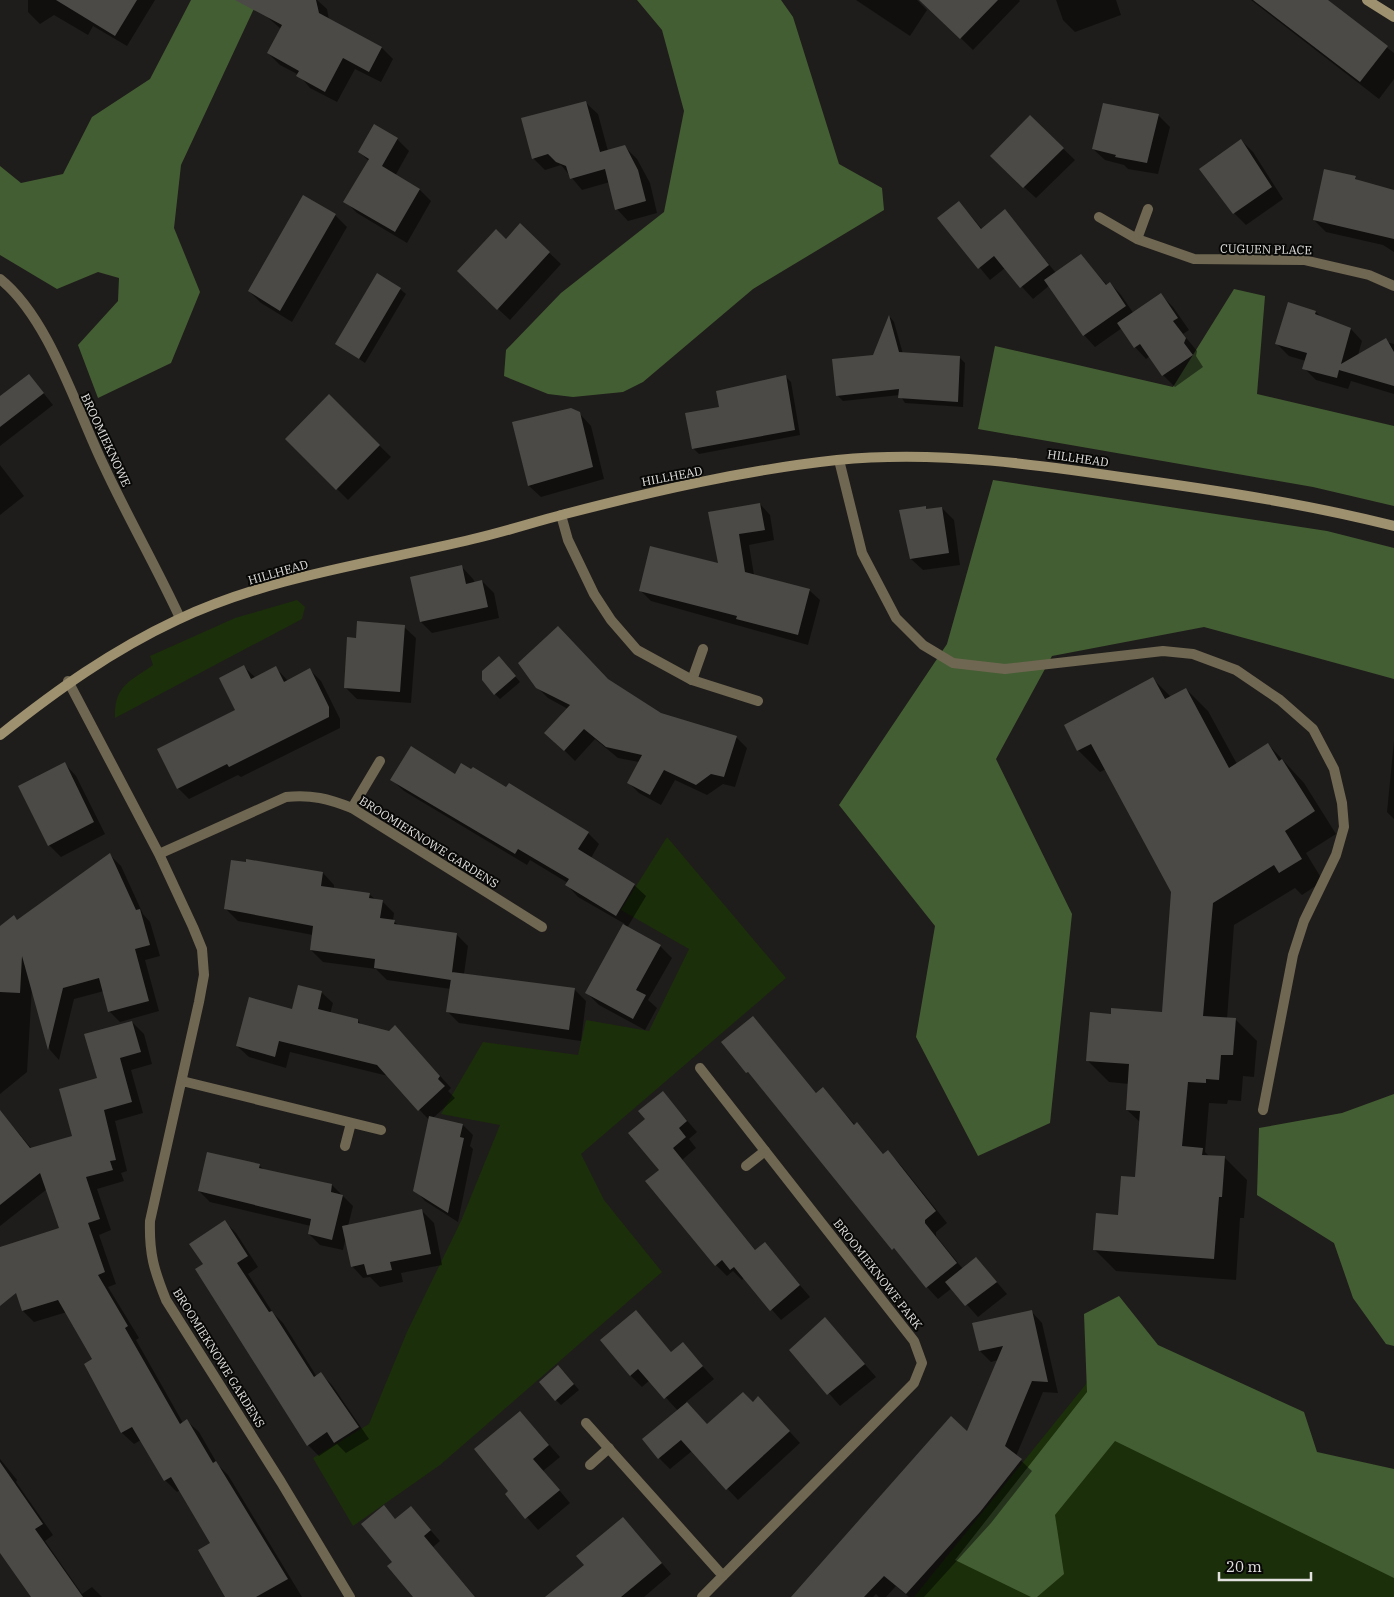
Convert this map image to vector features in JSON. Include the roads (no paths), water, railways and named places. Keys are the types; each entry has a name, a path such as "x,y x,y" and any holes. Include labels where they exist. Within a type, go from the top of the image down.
{"main road":[{"path":"1367,0 1394,17"},
{"name":"HILLHEAD","path":"0,735 68,682 131,643 180,618 231,599 312,575 472,540 651,492 779,468 839,460 962,458 1026,462 1211,490 1346,514 1394,526"}],"street":[{"path":"1138,238 1148,209"},
{"name":"CUGUEN PLACE","path":"1099,217 1138,238 1194,259 1304,260 1369,275 1394,286"},
{"name":"BROOMIEKNOWE","path":"0,280 15,291 40,324 103,465 180,618"},
{"path":"839,460 862,553 896,618 923,645 952,663 1005,669 1163,651 1193,654 1236,670 1280,700 1313,729 1334,768 1342,803 1344,828 1336,856 1304,920 1292,955 1263,1110"},
{"path":"561,515 572,549 594,594 611,620 636,650 692,680 758,701"},
{"path":"692,680 703,649"},
{"name":"BROOMIEKNOWE GARDENS","path":"68,682 159,854 202,949 204,975 150,1221 149,1249 156,1276 166,1300 281,1482 350,1597"},
{"path":"352,808 380,761"},
{"name":"BROOMIEKNOWE GARDENS","path":"159,854 286,797 304,795 327,798 352,808 542,927"},
{"name":"BROOMIEKNOWE PARK","path":"700,1068 914,1340 922,1363 914,1383 702,1597"},
{"path":"182,1081 382,1130"},
{"path":"345,1146 351,1123"},
{"path":"746,1166 765,1151"},
{"path":"586,1423 723,1576"},
{"path":"590,1465 609,1448"}]}
